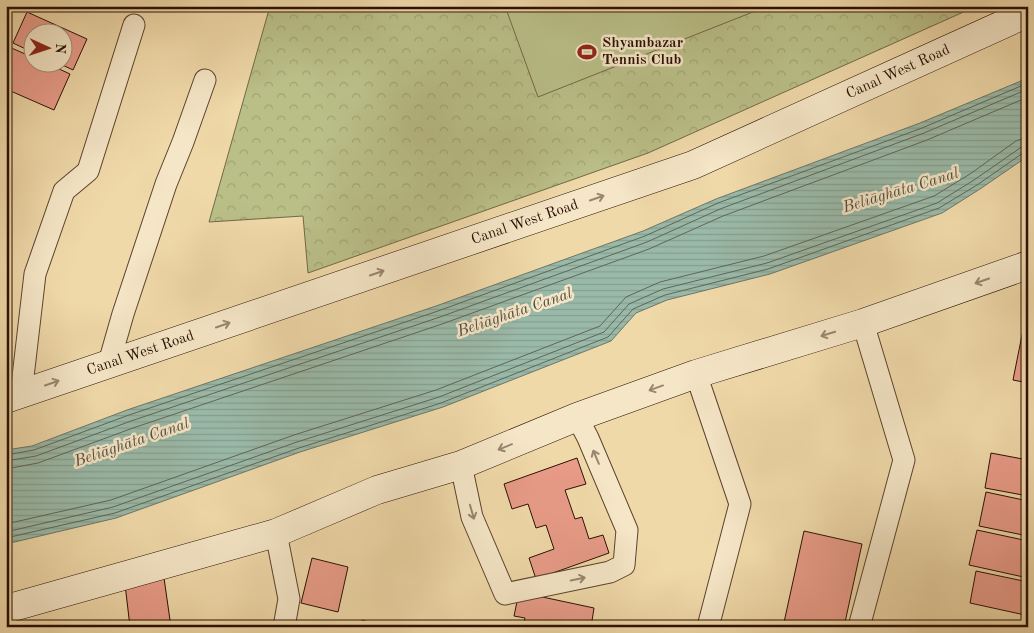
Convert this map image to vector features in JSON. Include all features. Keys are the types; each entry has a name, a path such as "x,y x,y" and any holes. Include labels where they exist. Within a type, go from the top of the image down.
{"main road":[{"name":"Canal West Road","path":"14,396 693,166 1028,13"},
{"path":"6,609 276,533 376,490 461,465 577,417 696,374 863,323 1028,265"}],"street":[{"path":"14,396 35,274 64,191 88,171 134,25"},
{"path":"109,363 123,314 166,184 205,80"},
{"path":"859,627 904,460 863,323"},
{"path":"696,374 740,504 708,627"},
{"path":"461,465 472,516 505,594 610,572 624,565 627,530 588,438 577,417"},
{"path":"276,533 289,599 284,627"}],"green space":[{"path":"270,6 977,6 648,153 308,273 303,216 209,222"},
{"name":"Shyambazar Tennis Club","path":"505,6 768,6 538,97"}],"water":[{"name":"Beliāghāta Canal","path":"1028,78 1028,156 942,213 770,274 667,300 636,313 611,341 443,407 300,452 116,518 6,544 6,450 32,446 127,410 436,306 643,231 716,199 920,123"}],"building":[{"path":"27,12 49,22 22,22"},
{"path":"22,23 22,47 13,43"},
{"path":"72,32 87,39 72,70"},
{"path":"7,46 22,53 22,72 66,72 70,74 54,110 6,89"},
{"path":"1028,305 1028,383 1013,380"},
{"path":"991,453 1028,460 1028,496 985,488"},
{"path":"577,458 586,484 565,490 575,519 582,517 589,539 603,535 609,553 536,579 529,558 554,549 546,525 536,528 528,504 512,509 504,484"},
{"path":"986,492 1028,501 1028,536 979,526"},
{"path":"977,530 1028,541 1028,578 969,565"},
{"path":"804,531 862,544 844,627 783,627"},
{"path":"312,558 348,567 338,612 301,603"},
{"path":"976,571 1028,582 1028,603 1025,615 970,603"},
{"path":"164,578 171,627 130,627 125,584"},
{"path":"519,592 594,608 591,627 523,627 525,618 514,616"},
{"path":"362,620 386,627 360,627"}],"place":[{"name":"Shyambazar Tennis Club","path":"587,52"}]}
